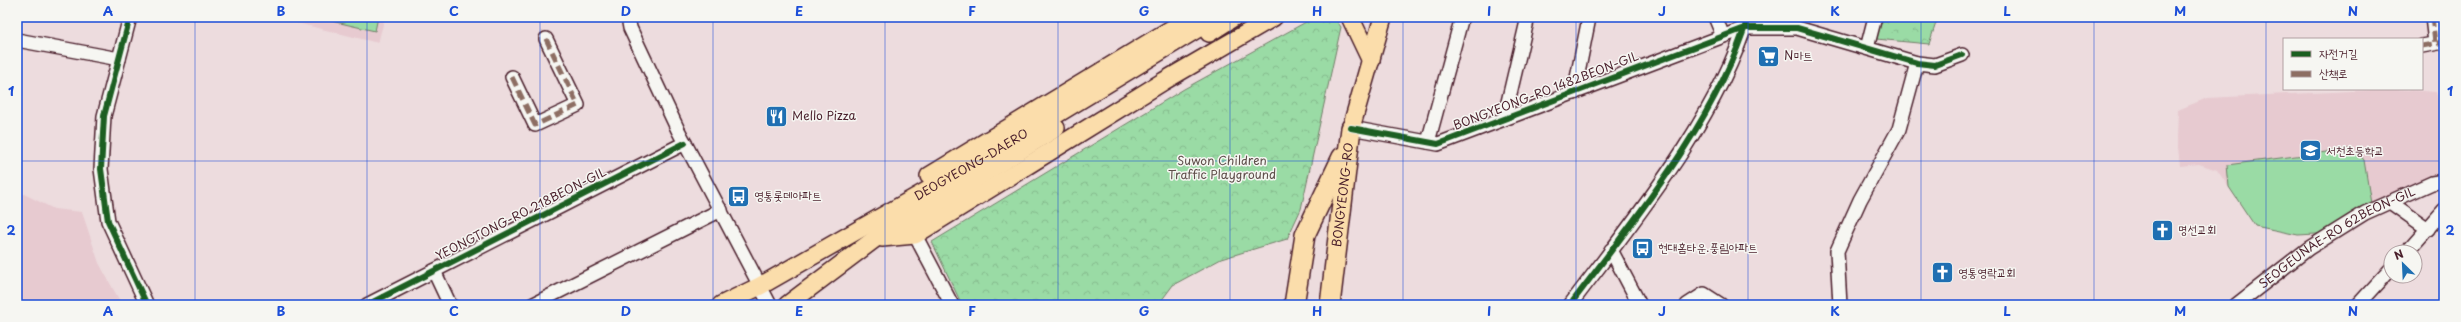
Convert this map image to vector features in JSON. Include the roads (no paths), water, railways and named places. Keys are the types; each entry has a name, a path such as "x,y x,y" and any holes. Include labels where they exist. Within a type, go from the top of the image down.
{"highway":[{"path":"1294,305 1304,235 1350,135"},
{"name":"BONGYEONG-RO","path":"1330,305 1350,135"}],"main road":[{"path":"872,232 899,194 1191,17"},
{"name":"DEOGYEONG-DAERO","path":"997,158 1217,17"},
{"name":"DEOGYEONG-DAERO","path":"721,305 760,286 787,269 872,232 1234,17"},
{"path":"872,232 915,235 1157,85 1274,17"},
{"path":"1350,17 1370,61"},
{"name":"BONGYEONG-RO","path":"1350,135 1383,17"},
{"name":"DEOGYEONG-DAERO","path":"787,305 872,232"}],"street":[{"path":"130,17 104,116 101,169 108,221 147,305"},
{"path":"628,17 630,28 685,143 770,305"},
{"name":"BONGYEONG-RO 1482BEON-GIL","path":"1428,142 1462,17"},
{"name":"BONGYEONG-RO 1482BEON-GIL","path":"1504,119 1528,17"},
{"name":"BONGYEONG-RO 1482BEON-GIL","path":"1574,93 1589,17"},
{"path":"1715,17 1723,36"},
{"path":"1867,48 1875,17"},
{"path":"2423,46 2440,43 2432,17"},
{"path":"1570,305 1687,145 1739,49 1747,22"},
{"name":"BONGYEONG-RO 1482BEON-GIL","path":"1350,135 1438,144 1723,36 1747,22 1797,28 1917,63 1935,66 1962,55"},
{"path":"512,77 535,125 578,105 546,39"},
{"path":"17,40 119,59"},
{"path":"1840,305 1837,251 1860,200 1899,129 1917,63"},
{"name":"YEONGTONG-RO 218BEON-GIL","path":"367,305 685,143"},
{"name":"SEOGEUNAE-RO 62BEON-GIL","path":"2236,305 2309,248 2365,213 2432,183 2444,181"},
{"path":"2390,202 2428,229"},
{"path":"532,305 721,210"},
{"path":"2414,244 2444,210"},
{"path":"915,235 952,305"},
{"path":"1611,250 1640,305"},
{"path":"434,271 450,305"},
{"path":"2358,305 2383,278"},
{"path":"1687,305 1704,294 1721,305"}],"place":[{"name":"N마트","path":"1768,56"},
{"name":"Mello Pizza","path":"776,116"},
{"name":"서천초등학교","path":"2311,151"},
{"name":"영통롯데아파트","path":"738,196"},
{"name":"명선교회","path":"2163,230"},
{"name":"현대홈타운.풍림아파트","path":"1642,248"},
{"name":"영통영락교회","path":"1942,273"}],"park label":[{"name":"Suwon Children Traffic Playground","path":"1222,168"}]}
